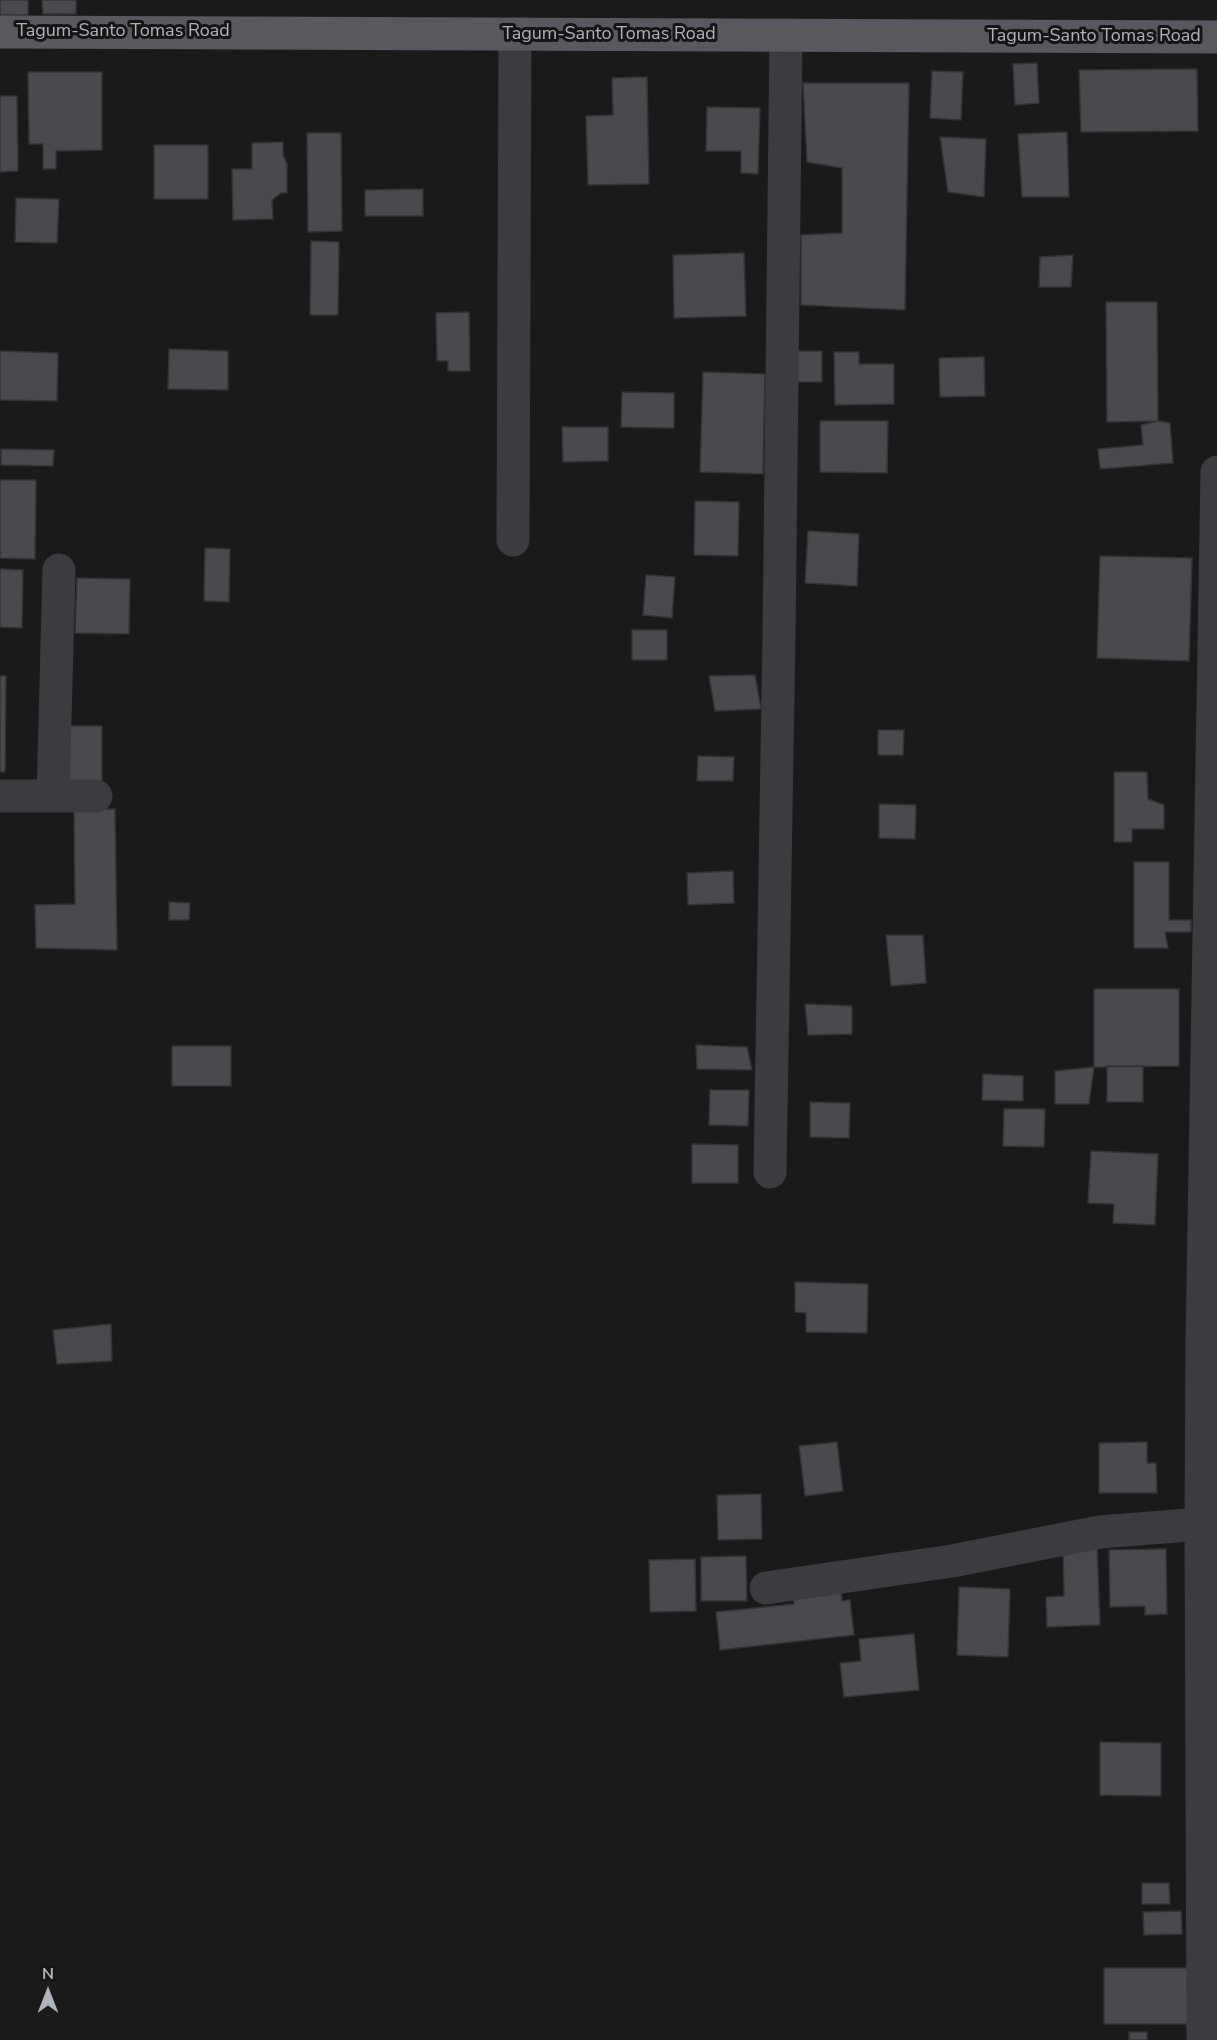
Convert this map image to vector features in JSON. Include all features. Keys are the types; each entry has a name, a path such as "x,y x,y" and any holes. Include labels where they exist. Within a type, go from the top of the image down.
{"main road":[{"name":"Tagum-Santo Tomas Road","path":"0,32 1217,37"}],"street":[{"path":"513,540 515,34"},
{"path":"770,1172 786,35"},
{"path":"1203,2040 1201,1524 1210,1340 1217,472"},
{"path":"53,796 59,570"},
{"path":"0,796 96,796"},
{"path":"766,1588 952,1561 1100,1532 1201,1524"}],"building":[{"path":"0,0 28,0 28,15 0,15"},
{"path":"42,0 76,0 76,14 43,14"},
{"path":"1037,63 1039,103 1015,105 1013,64"},
{"path":"1197,69 1198,131 1081,132 1079,70"},
{"path":"932,71 963,72 961,120 930,118"},
{"path":"28,72 102,72 102,150 56,151 56,169 43,169 43,144 29,144"},
{"path":"647,77 649,184 588,185 586,116 613,115 612,78"},
{"path":"803,83 909,83 905,310 801,305 801,235 842,233 842,168 807,162"},
{"path":"0,96 17,96 18,171 0,172"},
{"path":"707,107 760,108 758,174 741,173 741,151 706,151"},
{"path":"1067,132 1069,197 1022,197 1018,134"},
{"path":"307,133 341,133 342,231 308,232"},
{"path":"940,137 986,139 984,197 948,192"},
{"path":"283,142 283,155 287,164 287,193 281,193 272,200 273,219 233,220 232,169 252,169 252,143"},
{"path":"154,145 208,145 208,199 154,199"},
{"path":"423,189 423,216 365,216 365,190"},
{"path":"16,198 59,199 57,243 15,242"},
{"path":"311,241 339,242 338,315 310,315"},
{"path":"744,253 746,316 674,318 673,255"},
{"path":"1073,255 1071,287 1039,287 1040,257"},
{"path":"1106,302 1157,302 1158,421 1107,422"},
{"path":"469,312 470,371 448,371 448,361 437,361 436,313"},
{"path":"169,349 228,351 228,390 168,389"},
{"path":"0,351 58,353 57,401 0,400"},
{"path":"795,351 822,351 822,382 795,382"},
{"path":"834,352 859,352 859,364 894,364 894,404 835,405"},
{"path":"984,357 985,396 940,397 939,358"},
{"path":"703,372 765,374 763,474 700,472"},
{"path":"622,392 674,393 674,428 621,427"},
{"path":"820,421 888,421 887,473 820,472"},
{"path":"1158,421 1170,423 1173,463 1100,469 1098,449 1143,445 1141,425"},
{"path":"562,427 608,427 608,461 563,462"},
{"path":"1,449 54,450 53,466 1,465"},
{"path":"0,480 36,480 35,559 0,558"},
{"path":"695,501 739,502 738,556 694,555"},
{"path":"808,531 859,534 857,586 805,583"},
{"path":"205,548 230,549 229,602 204,601"},
{"path":"1100,556 1192,558 1189,661 1097,658"},
{"path":"0,569 23,570 22,628 0,627"},
{"path":"646,575 675,577 672,618 643,615"},
{"path":"77,578 130,579 129,634 75,633"},
{"path":"632,630 667,630 667,660 632,660"},
{"path":"755,675 761,709 715,711 709,676"},
{"path":"0,676 6,676 5,772 0,772"},
{"path":"67,726 102,726 102,784 67,783"},
{"path":"878,730 904,730 903,755 878,755"},
{"path":"698,756 734,757 733,781 697,781"},
{"path":"1114,772 1147,772 1148,799 1164,805 1164,829 1132,829 1132,842 1114,842"},
{"path":"879,804 916,805 915,839 879,838"},
{"path":"115,809 117,950 36,948 35,905 75,904 74,810"},
{"path":"1134,862 1169,862 1169,920 1191,920 1191,932 1165,932 1168,948 1134,948"},
{"path":"733,871 734,903 688,905 687,873"},
{"path":"169,902 190,903 189,920 169,920"},
{"path":"886,935 923,935 926,983 891,986"},
{"path":"1094,989 1179,989 1179,1066 1094,1067"},
{"path":"805,1004 852,1006 852,1034 808,1035"},
{"path":"696,1045 747,1047 752,1070 697,1069"},
{"path":"172,1046 231,1046 231,1086 172,1086"},
{"path":"1107,1066 1143,1066 1143,1102 1107,1102"},
{"path":"1094,1067 1089,1104 1055,1104 1055,1071"},
{"path":"983,1074 1023,1076 1023,1101 982,1100"},
{"path":"710,1090 749,1090 748,1126 709,1125"},
{"path":"810,1102 850,1103 849,1138 810,1137"},
{"path":"1004,1109 1045,1109 1044,1147 1003,1146"},
{"path":"692,1144 738,1145 738,1183 692,1183"},
{"path":"1091,1151 1158,1154 1155,1225 1113,1223 1114,1204 1088,1203"},
{"path":"795,1282 868,1284 867,1333 806,1332 806,1313 795,1312"},
{"path":"111,1324 112,1361 57,1364 53,1330"},
{"path":"837,1442 843,1491 805,1496 799,1446"},
{"path":"1147,1442 1147,1463 1156,1463 1157,1493 1099,1493 1099,1443"},
{"path":"761,1494 762,1539 718,1540 717,1495"},
{"path":"1097,1547 1100,1625 1047,1627 1046,1597 1064,1596 1063,1548"},
{"path":"1166,1549 1167,1614 1145,1615 1145,1606 1110,1607 1109,1550"},
{"path":"746,1556 747,1601 701,1601 701,1557"},
{"path":"695,1559 696,1611 650,1612 649,1560"},
{"path":"959,1587 1010,1589 1008,1657 957,1655"},
{"path":"841,1591 842,1601 850,1600 854,1635 720,1650 716,1612 794,1604 793,1595"},
{"path":"914,1634 919,1690 844,1697 840,1663 861,1661 859,1639"},
{"path":"1100,1742 1161,1743 1161,1796 1100,1795"},
{"path":"1142,1883 1169,1883 1170,1904 1142,1904"},
{"path":"1181,1911 1182,1934 1144,1935 1143,1912"},
{"path":"1104,1968 1192,1968 1192,2024 1104,2024"},
{"path":"1129,2032 1147,2032 1147,2040 1129,2040"}]}
